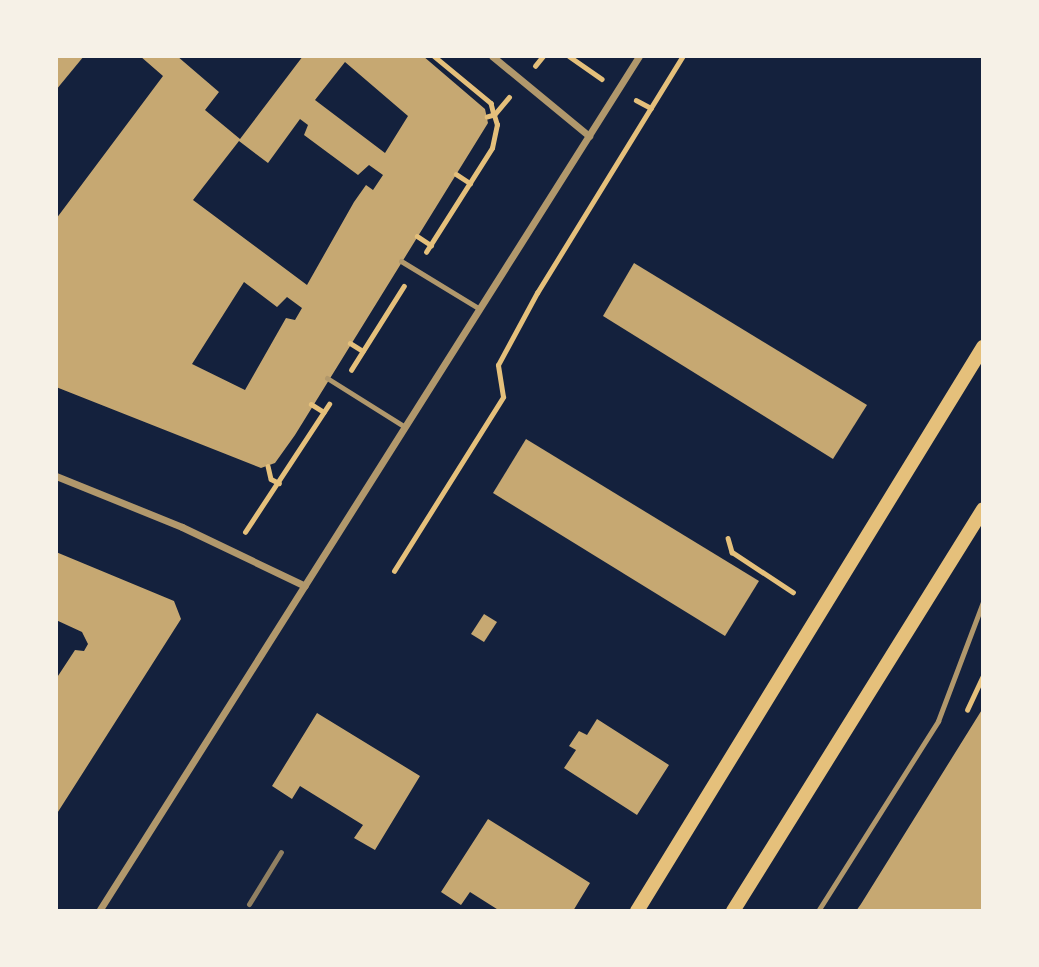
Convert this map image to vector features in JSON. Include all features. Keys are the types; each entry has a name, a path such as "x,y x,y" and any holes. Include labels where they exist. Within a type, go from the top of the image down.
{"main road":[{"path":"637,911 983,348"},
{"path":"733,911 983,510"}],"street":[{"path":"492,56 589,136"},
{"path":"99,911 639,56"},
{"path":"56,475 182,527 305,586"}],"lane":[{"path":"401,261 480,309"},
{"path":"327,378 405,427"},
{"path":"818,911 938,721 983,602"}],"path":[{"path":"245,533 279,484 492,148 497,125 491,103 434,56"},
{"path":"486,117 494,115 543,56"},
{"path":"394,571 503,397 498,365 537,293 682,56"},
{"path":"456,174 470,183"},
{"path":"417,236 431,245"},
{"path":"350,343 363,351"},
{"path":"311,404 324,412"},
{"path":"268,466 271,479 279,484"},
{"path":"728,538 732,552 793,592"}],"building":[{"path":"56,56 84,56 56,90"},
{"path":"140,56 177,56 219,92 205,110 240,139 303,56 423,56 485,109 488,123 295,435 275,463 261,468 56,387 56,219 163,76","holes":["345,62 408,116 385,153 315,100","300,119 308,125 304,135 358,175 369,165 383,175 373,190 366,185 354,202 307,285 193,200 239,141 268,163","244,282 277,307 287,297 302,308 295,320 286,318 245,390 192,364"]},
{"path":"634,263 867,405 833,459 603,316"},
{"path":"526,439 759,581 725,636 493,493"},
{"path":"56,552 174,601 181,619 56,815 56,679 75,650 84,651 88,644 82,632 56,620"},
{"path":"484,614 497,622 484,642 471,634"},
{"path":"983,708 983,911 856,911 861,904"},
{"path":"317,713 420,776 375,850 354,838 363,825 300,786 292,799 272,786"},
{"path":"597,719 669,765 637,815 564,768 576,750 569,746 579,731 587,735"},
{"path":"488,819 590,883 573,911 500,911 470,892 461,905 441,892"}],"railway":[{"path":"249,904 281,852"}]}
